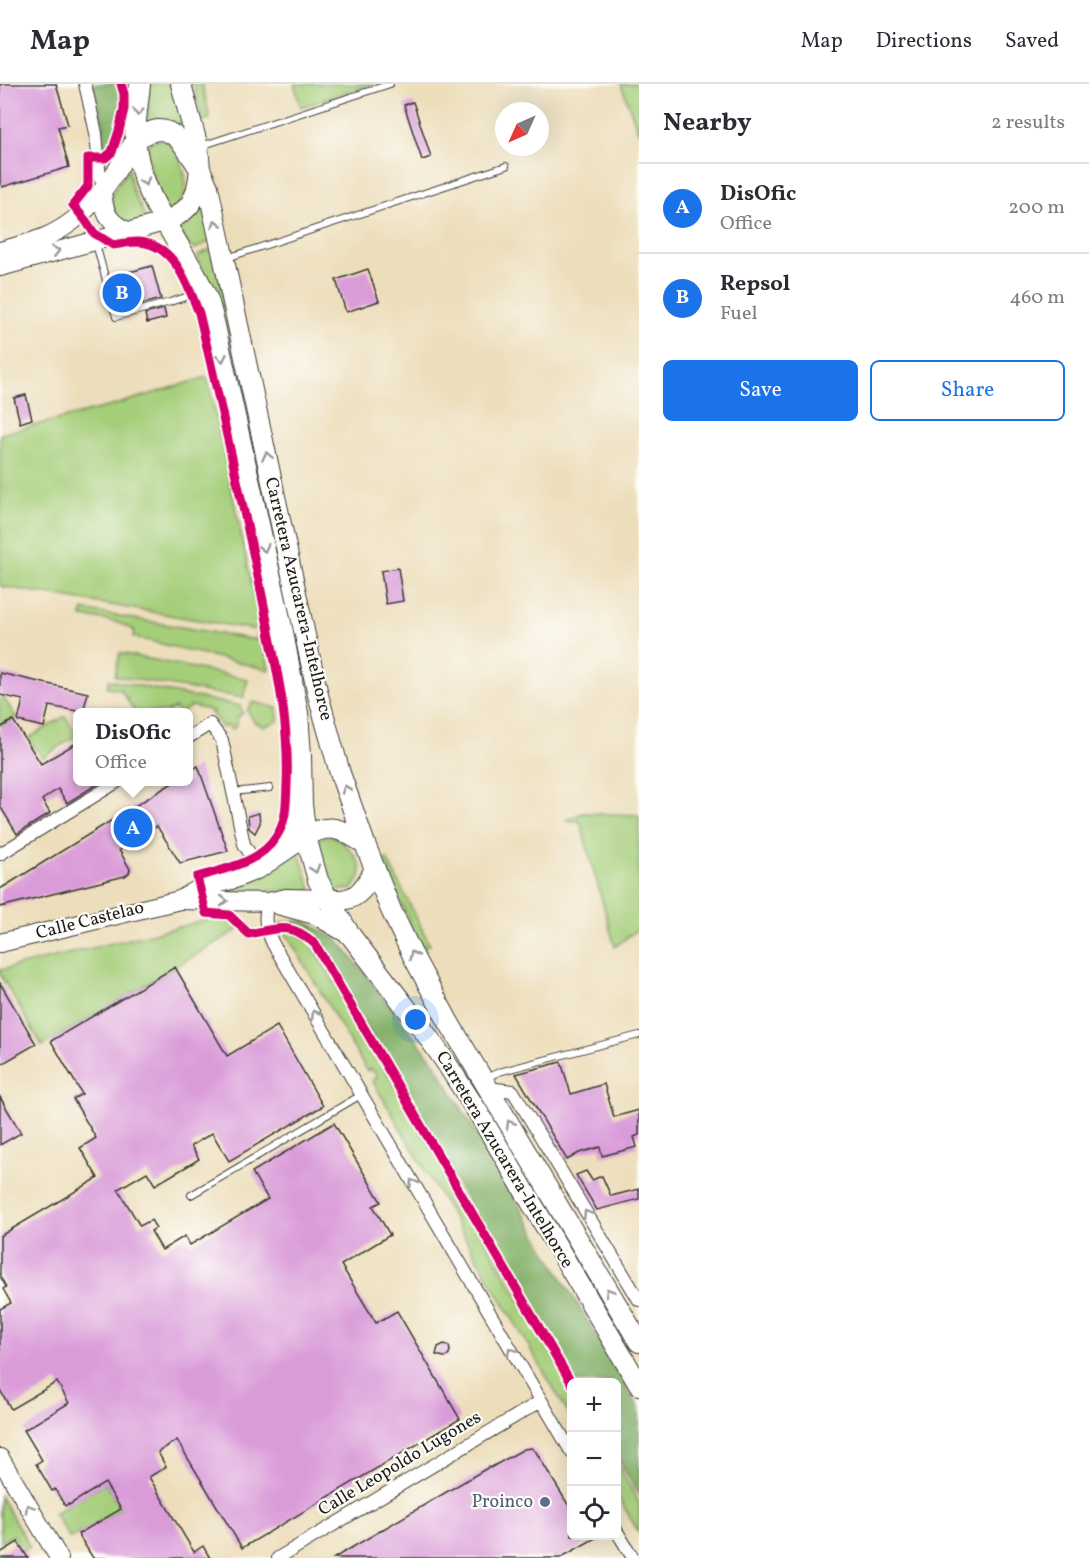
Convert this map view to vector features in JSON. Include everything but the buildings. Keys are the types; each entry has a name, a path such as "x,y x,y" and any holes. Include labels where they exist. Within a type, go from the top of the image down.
{"main road":[{"name":"Carretera Azucarera-Intelhorce","path":"140,84 135,139 142,173 148,192 208,301 218,335 283,632 298,713 302,804 306,837 318,880 351,936 421,1027 479,1114 639,1385"},
{"name":"Carretera Azucarera-Intelhorce","path":"181,84 198,147 200,169 208,187 318,695 340,773 365,844 391,910 448,1021 639,1342"},
{"path":"0,251 46,236 67,225 85,209 119,169 135,139 148,133 161,130 175,135 200,169 198,190 192,203 185,211 164,222 0,267"},
{"path":"103,189 103,209 109,219 118,226 164,239 180,247"},
{"path":"279,855 294,827 302,804"},
{"path":"306,837 325,828 337,828 365,844"},
{"name":"Calle Castelao","path":"180,900 200,888 235,879 259,869 306,837"},
{"path":"328,899 347,900 360,893 375,869"},
{"name":"Calle Castelao","path":"0,943 180,900 268,902 285,898 328,899"},
{"path":"268,902 315,915 351,936"},
{"path":"0,1458 59,1558"}],"street":[{"path":"85,84 96,133 103,189"},
{"path":"193,735 210,724 222,740 244,844 259,869"},
{"path":"0,854 110,786"},
{"path":"268,902 265,924 273,944 567,1445"},
{"name":"Carretera Azucarera-Intelhorce","path":"486,1083 513,1092 639,1300"},
{"name":"Calle Leopoldo Lugones","path":"278,1558 541,1401"},
{"path":"621,1538 633,1558"}],"lane":[{"path":"198,147 390,84"},
{"path":"224,259 506,166"},
{"path":"95,241 116,317 192,295 208,301"},
{"path":"233,792 270,788"},
{"path":"486,1083 499,1072 639,1035"},
{"path":"191,1195 362,1095"}],"green space":[{"path":"92,84 119,84 122,96 123,103 116,131 104,156 102,156 103,123"},
{"path":"150,84 174,84 190,139 171,123 160,121 147,125"},
{"path":"193,84 202,84 210,119 203,121"},
{"path":"294,84 373,84 301,107"},
{"path":"621,84 639,84 639,134"},
{"path":"155,140 170,144 179,157 185,174 184,196 168,214 152,175 147,145"},
{"path":"129,170 132,189 146,219 134,224 117,219 112,203 115,188"},
{"path":"204,200 212,238 195,249 190,247 176,226 192,215"},
{"path":"211,249 214,250 227,312 217,300 198,259 198,255"},
{"path":"207,377 269,670 133,637 135,631 121,624 82,617 83,610 256,640 257,630 0,586 0,434 111,406"},
{"path":"120,653 248,679 243,698 115,676"},
{"path":"109,680 240,706 243,713 237,718 236,726 232,730 227,725 223,728 211,713 213,711 192,706 189,708 132,708 121,690 107,687"},
{"path":"3,697 16,717 0,726 0,699"},
{"path":"253,702 277,708 278,721 264,727 254,722 247,710"},
{"path":"65,716 73,729 73,738 42,758 29,738"},
{"path":"582,813 639,815 639,928 615,947 580,821 565,821"},
{"path":"333,836 348,848 360,865 360,877 352,889 333,891 323,870 315,842 323,837"},
{"path":"298,850 312,892 266,891 214,895 213,892"},
{"path":"387,859 430,945 421,947 382,860"},
{"path":"216,918 232,923 239,929 42,1046 0,974 0,970"},
{"path":"304,921 338,940 434,1062 639,1408 639,1495 621,1464 621,1378 571,1378 317,943 300,930 279,925 282,922"},
{"path":"284,930 300,935 313,946 567,1380 567,1411 372,1080 377,1077 372,1069 367,1071"},
{"path":"621,1471 639,1503 639,1533 621,1502"},
{"path":"105,1483 121,1509 70,1539 54,1513"},
{"path":"0,1496 30,1547 23,1551 13,1535 0,1542"}],"cycle path":[{"path":"121,84 124,109 112,152 105,158 88,158 88,186 73,205 94,233 113,245 137,242 161,249 178,267 199,313 257,570 278,674 285,728 286,798 280,831 269,846 251,859 230,868 197,877 206,913 229,915 249,934 284,928 299,932 315,944 568,1378"}],"place":[{"name":"Repsol","path":"122,293"},
{"name":"DisOfic","path":"133,828"},
{"name":"Proinco","path":"545,1502"}]}
